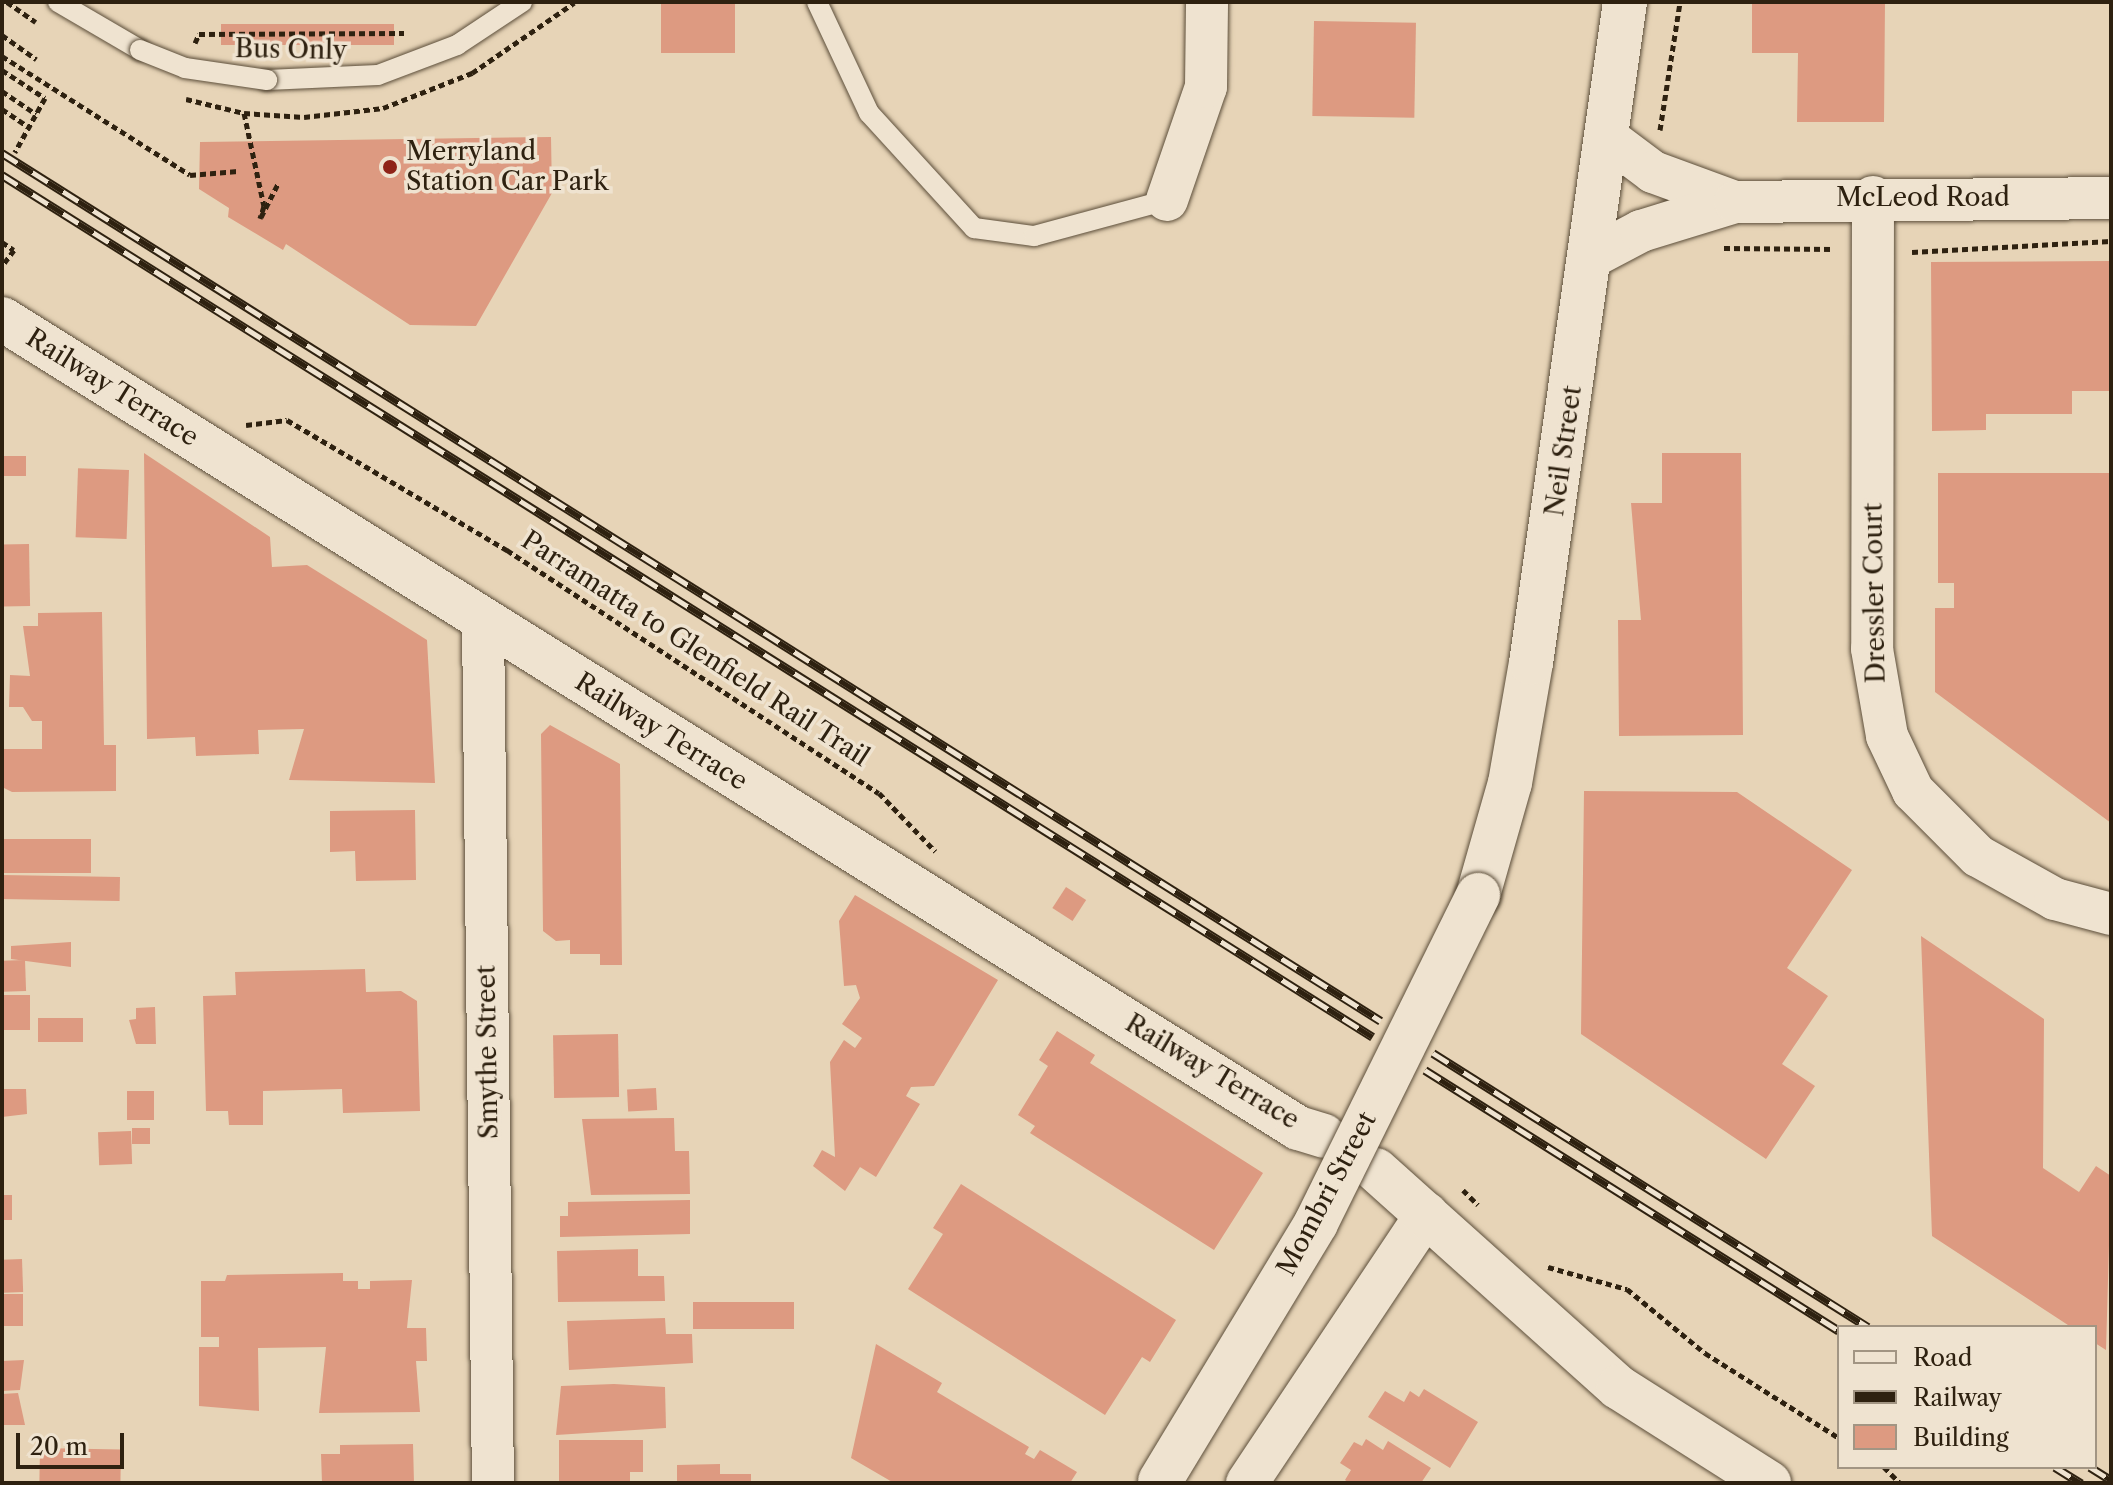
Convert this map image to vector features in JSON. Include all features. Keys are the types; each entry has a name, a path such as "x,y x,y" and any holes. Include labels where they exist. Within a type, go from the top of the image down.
{"main road":[{"name":"Neil Street","path":"1478,895 1510,783 1609,139 1625,2"},
{"name":"Railway Terrace","path":"2,319 1298,1128 1324,1136"},
{"name":"Mombri Street","path":"1160,1482 1316,1223 1478,895"},
{"path":"1376,1170 1438,1197 1618,1387 1769,1483"}],"street":[{"path":"1167,200 1206,87 1207,2"},
{"name":"McLeod Road","path":"1609,139 1653,172 1735,202"},
{"name":"McLeod Road","path":"1590,258 1641,231 1735,202 1873,197 2111,198"},
{"name":"Dressler Court","path":"1873,197 1872,649 1887,736 1913,791 1978,856 2055,899 2111,914"},
{"name":"Smythe Street","path":"483,621 493,1483"},
{"path":"1247,1483 1438,1197"}],"lane":[{"name":"Bus Only","path":"58,2 140,50 185,68 279,81 378,75 457,45 522,2"},
{"path":"817,2 869,113 974,228 1034,236 1167,200"}],"path":[{"path":"1658,137 1680,2"},
{"path":"185,68 199,34 418,33"},
{"path":"2,35 36,59"},
{"path":"2,56 190,175 238,171"},
{"path":"2,70 45,98 15,152"},
{"path":"2,91 36,114"},
{"path":"2,109 29,127"},
{"path":"244,113 264,206 260,218 278,184"},
{"path":"1910,252 2111,241"},
{"path":"2,242 14,250 2,266"},
{"path":"1713,248 1835,249"},
{"name":"Parramatta to Glenfield Rail Trail","path":"233,418 244,425 287,420 534,567 879,793 942,859"},
{"path":"1438,1197 1472,1196 1486,1218"},
{"path":"1538,1260 1552,1270 1627,1289 1705,1353 1837,1437"}],"building":[{"path":"661,2 735,2 735,53 661,53"},
{"path":"1752,2 1885,2 1884,122 1797,122 1798,53 1752,53"},
{"path":"1314,21 1416,23 1414,118 1312,116"},
{"path":"221,24 394,24 394,45 221,45"},
{"path":"551,137 552,193 476,326 410,325 286,244 283,250 228,217 229,208 199,189 200,142"},
{"path":"2111,261 2111,391 2072,391 2072,414 1986,414 1986,430 1932,431 1931,262"},
{"path":"144,453 270,537 272,567 307,565 427,640 435,783 289,780 304,729 258,730 259,754 196,756 195,737 147,739"},
{"path":"1662,453 1741,453 1743,735 1619,736 1618,620 1641,620 1631,503 1662,503"},
{"path":"2,456 26,456 26,476 2,476"},
{"path":"78,468 129,470 127,539 76,537"},
{"path":"1938,473 2111,473 2111,823 1935,692 1935,608 1954,608 1954,583 1938,583"},
{"path":"2,544 29,544 30,606 3,606"},
{"path":"102,612 104,745 116,745 116,791 12,792 2,787 2,749 42,749 42,721 32,721 23,707 9,707 10,675 30,676 23,626 38,626 38,613"},
{"path":"550,725 620,764 622,965 600,965 600,954 570,954 570,940 556,941 543,931 541,734"},
{"path":"1584,791 1737,792 1852,870 1787,968 1828,996 1782,1064 1815,1086 1766,1159 1581,1034"},
{"path":"415,810 416,880 356,881 355,851 330,852 330,811"},
{"path":"3,839 91,839 91,873 3,873"},
{"path":"2,875 120,877 120,901 2,899"},
{"path":"1066,887 1086,900 1073,921 1052,908"},
{"path":"855,895 998,980 934,1086 911,1087 906,1096 920,1104 876,1177 860,1167 845,1191 813,1166 822,1150 835,1157 830,1062 844,1040 855,1048 862,1038 842,1024 860,998 856,985 844,986 839,921"},
{"path":"1921,936 2044,1019 2043,1168 2079,1192 2096,1166 2111,1176 2106,1350 2097,1344 2097,1325 2068,1325 1932,1236"},
{"path":"71,942 71,967 11,959 11,946"},
{"path":"25,960 26,991 3,992 2,961"},
{"path":"365,969 366,992 401,991 417,1001 420,1111 343,1113 342,1089 263,1091 263,1125 229,1125 228,1111 206,1111 203,996 236,995 235,972"},
{"path":"2,995 30,995 30,1030 2,1030"},
{"path":"155,1007 156,1044 136,1044 129,1020 136,1019 136,1008"},
{"path":"38,1018 83,1018 83,1042 38,1042"},
{"path":"1057,1031 1095,1055 1090,1063 1263,1173 1214,1250 1030,1133 1035,1126 1018,1115 1048,1066 1039,1060"},
{"path":"618,1034 619,1097 554,1098 553,1035"},
{"path":"656,1088 657,1110 628,1111 627,1090"},
{"path":"2,1089 26,1089 27,1114 2,1117"},
{"path":"127,1091 154,1091 154,1120 127,1120"},
{"path":"674,1118 675,1151 689,1151 690,1194 591,1195 582,1119"},
{"path":"132,1128 150,1128 150,1144 132,1144"},
{"path":"131,1131 132,1164 99,1165 98,1132"},
{"path":"961,1184 1176,1320 1150,1362 1142,1357 1105,1415 908,1289 943,1234 933,1228"},
{"path":"2,1195 12,1195 12,1220 2,1220"},
{"path":"690,1200 690,1234 560,1237 560,1216 568,1216 568,1202"},
{"path":"638,1249 638,1276 664,1276 665,1301 558,1302 557,1251"},
{"path":"22,1259 23,1292 3,1293 2,1260"},
{"path":"343,1273 343,1281 358,1281 358,1289 370,1289 370,1281 412,1280 407,1328 426,1328 427,1361 416,1361 420,1412 319,1413 326,1347 258,1348 259,1411 199,1406 199,1347 219,1347 219,1337 201,1337 201,1281 225,1281 227,1275"},
{"path":"2,1294 23,1294 23,1326 2,1326"},
{"path":"693,1302 794,1302 794,1329 693,1329"},
{"path":"665,1318 666,1334 692,1334 693,1363 569,1370 567,1321"},
{"path":"876,1344 942,1383 937,1392 1029,1447 1025,1454 1034,1459 1040,1450 1077,1472 1070,1483 894,1483 851,1458"},
{"path":"24,1360 20,1390 2,1391 2,1361"},
{"path":"614,1384 665,1387 666,1428 556,1435 561,1386"},
{"path":"1424,1389 1478,1422 1450,1468 1368,1417 1385,1391 1404,1402 1410,1391 1419,1397"},
{"path":"18,1393 25,1425 2,1425 2,1394"},
{"path":"1366,1439 1383,1450 1388,1441 1431,1468 1421,1483 1349,1483 1345,1480 1351,1470 1340,1463 1354,1442 1362,1446"},
{"path":"559,1440 643,1440 643,1472 630,1472 630,1483 559,1483"},
{"path":"413,1444 414,1483 322,1483 321,1454 340,1454 340,1445"},
{"path":"40,1448 121,1449 120,1483 39,1483"},
{"path":"720,1464 720,1474 751,1474 751,1483 677,1483 677,1465"}],"railway":[{"path":"2,153 1381,1021"},
{"path":"2,175 1373,1037"},
{"path":"1433,1053 1865,1325"},
{"path":"1425,1070 1837,1330"},
{"path":"2058,1469 2081,1483"},
{"path":"2093,1469 2111,1480"}],"place":[{"name":"Merryland Station Car Park","path":"390,167"}]}
